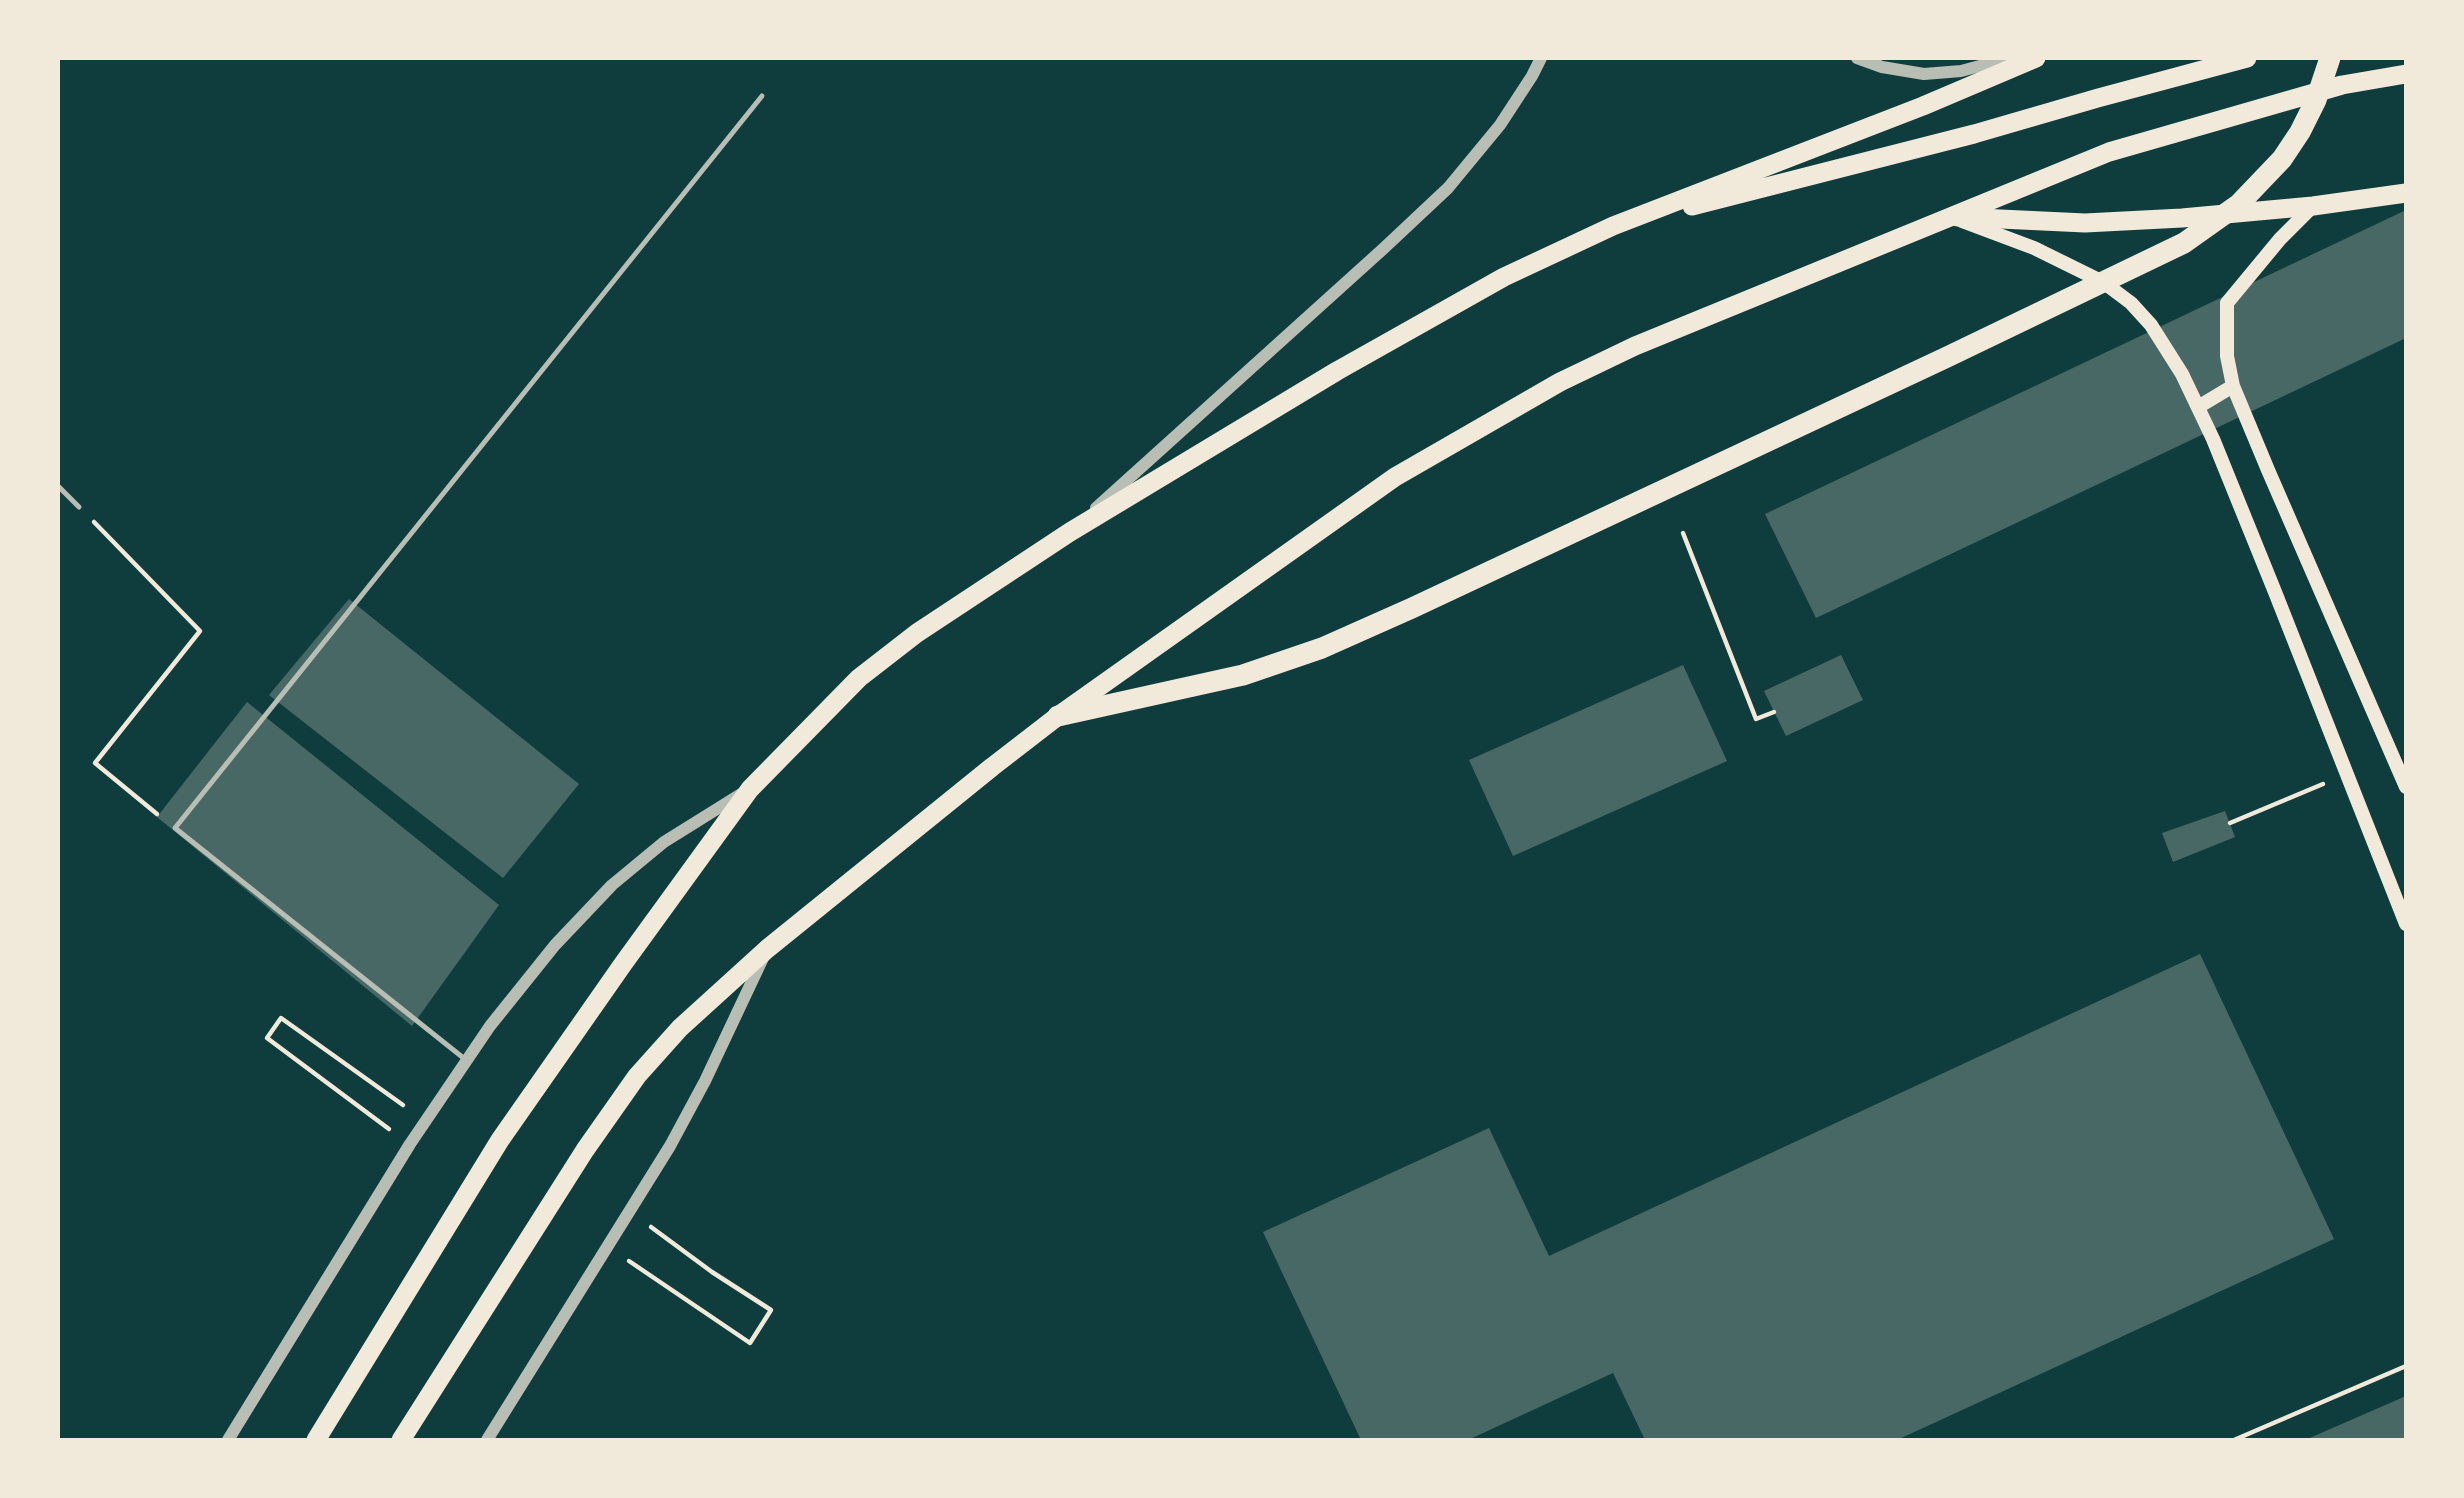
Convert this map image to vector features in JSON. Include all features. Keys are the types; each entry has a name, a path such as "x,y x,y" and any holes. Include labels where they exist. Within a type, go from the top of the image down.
{"highway":[{"path":"316,1440 500,1140 750,789 859,678 917,633 1070,532 1437,313 1504,277 1613,226 1899,116 2036,58"},
{"path":"1613,226 1974,134 2246,58"},
{"path":"1058,716 1243,675 1322,648 1945,358 2192,238 2239,204 2282,159 2300,132 2316,100 2330,58"},
{"path":"401,1440 570,1172 638,1076 680,1028 767,949 1058,716 1395,477 1560,382 1635,346 2109,152 2342,85 2406,74"},
{"path":"1950,217 2085,223 2182,218 2313,206 2406,193"}],"main road":[{"path":"2313,206 2280,239 2227,303 2227,356 2234,386 2406,788"},
{"path":"1950,217 2034,248 2103,282 2132,303 2168,352 2198,407 2228,477 2406,923"},
{"path":"2198,407 2234,386"}],"street":[{"path":"1070,532 1448,188 1500,125 1541,58"},
{"path":"1857,58 1882,67 1924,74 1961,71 2010,58"},
{"path":"228,1440 410,1144 490,1026 555,945 612,885 664,842 750,789"},
{"path":"487,1440 670,1146 705,1082 767,949"}],"lane":[{"path":"466,1060 175,828 762,96"},
{"path":"58,486 79,507"}],"path":[{"path":"79,507 200,631 95,764 175,828"},
{"path":"1683,533 1756,719 1774,712"},
{"path":"2230,823 2347,774"},
{"path":"327,1052 281,1018 267,1038 410,1144"},
{"path":"629,1211 712,1272 771,1310 750,1343 698,1309"},
{"path":"2234,1440 2406,1366"}],"building":[{"path":"2406,210 2406,338 1816,618 1765,514"},
{"path":"349,599 579,784 503,878 269,695"},
{"path":"1841,655 1863,700 1786,736 1764,691"},
{"path":"1683,665 1727,761 1513,856 1469,760"},
{"path":"247,702 499,905 412,1026 157,817"},
{"path":"2225,811 2235,837 2173,862 2162,833"},
{"path":"2200,954 2334,1239 1897,1440 1645,1440 1613,1373 1468,1440 1361,1440 1263,1232 1489,1128 1549,1256"},
{"path":"2406,1396 2406,1440 2305,1440"}]}
